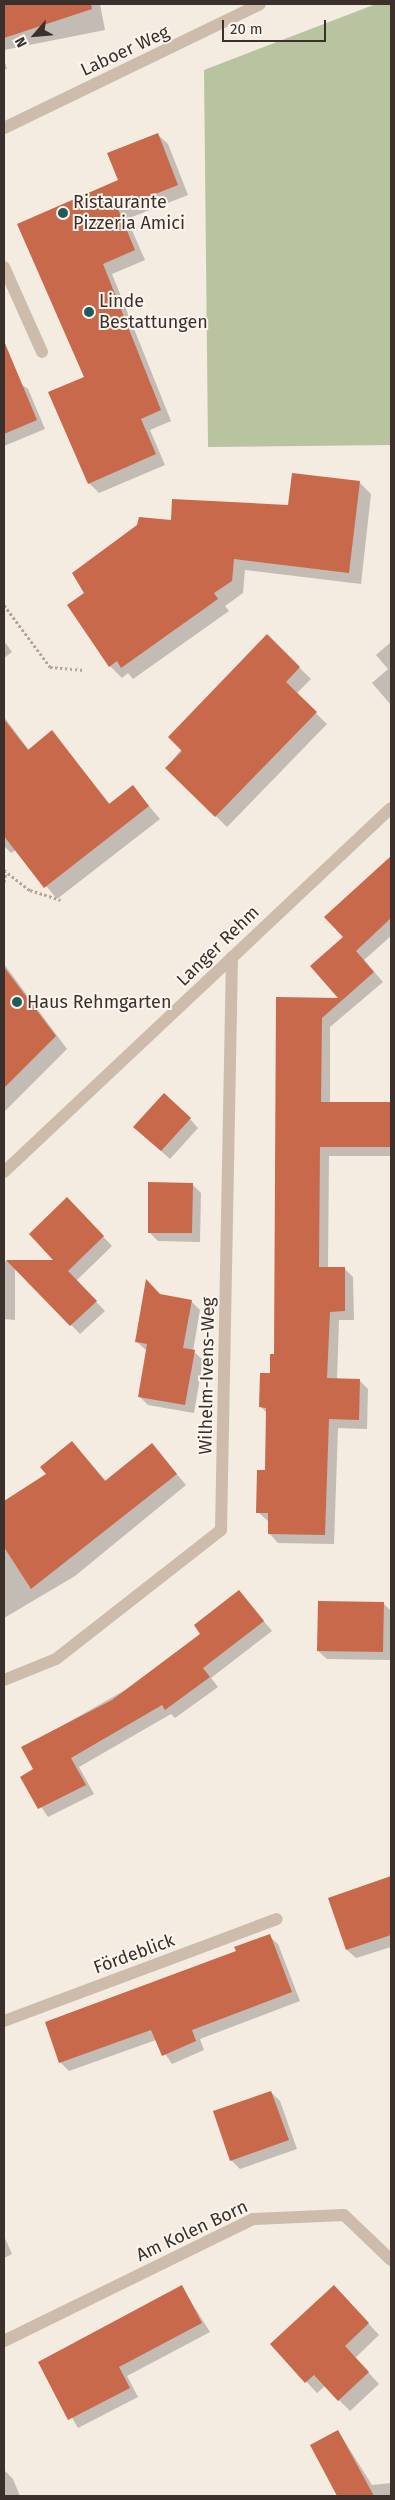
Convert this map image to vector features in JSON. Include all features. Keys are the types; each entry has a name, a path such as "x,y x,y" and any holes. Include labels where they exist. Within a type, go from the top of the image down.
{"street":[{"name":"Laboer Weg","path":"4,128 260,4"},
{"path":"4,267 42,352"},
{"name":"Langer Rehm","path":"4,1172 391,808"},
{"name":"Wilhelm-Ivens-Weg","path":"4,1680 56,1659 221,1530 232,956"},
{"name":"Fördeblick","path":"4,2021 277,1919"},
{"name":"Am Kolen Born","path":"4,2341 253,2219 344,2215 391,2260"}],"path":[{"path":"4,605 50,666 84,670"},
{"path":"4,882 5,871"},
{"path":"5,871 30,890 60,900"}],"green space":[{"path":"376,4 391,4 391,445 208,447 204,70"}],"building":[{"path":"4,4 91,4 92,9 4,38"},
{"path":"158,133 178,185 118,209 135,250 103,264 161,410 141,419 156,454 88,484 48,392 84,377 17,224 118,180 107,153"},
{"path":"4,341 37,420 4,434"},
{"path":"292,473 360,481 349,573 234,559 232,581 214,593 218,599 121,668 117,661 109,667 67,605 84,593 72,573 137,525 139,517 171,520 172,499 288,505"},
{"path":"267,634 300,667 286,682 317,712 215,817 165,768 182,751 168,737"},
{"path":"4,719 28,750 52,730 109,804 133,785 149,806 44,888 4,836"},
{"path":"391,856 391,918 356,951 374,972 322,1018 321,1102 391,1102 391,1147 320,1147 319,1267 345,1267 345,1311 330,1312 327,1378 360,1379 359,1420 329,1419 325,1535 268,1534 268,1513 256,1513 257,1470 265,1470 266,1408 259,1407 260,1373 270,1373 270,1354 274,1354 276,997 338,998 310,966 343,937 324,917"},
{"name":"Haus Rehmgarten","path":"4,967 56,1036 4,1088"},
{"path":"164,1093 191,1118 161,1151 133,1127"},
{"path":"148,1182 193,1183 192,1233 148,1233"},
{"path":"67,1197 104,1236 68,1271 97,1301 70,1326 6,1260 53,1260 29,1234"},
{"path":"146,1279 160,1294 192,1300 183,1348 195,1350 185,1405 138,1397 147,1344 135,1342"},
{"path":"72,1441 105,1481 152,1443 177,1474 31,1589 4,1547 4,1501 46,1474 40,1467"},
{"path":"239,1590 264,1621 203,1668 210,1677 165,1710 162,1705 71,1758 86,1785 38,1809 20,1777 33,1769 21,1747 112,1700 200,1634 194,1625"},
{"path":"318,1601 384,1602 383,1652 317,1651"},
{"path":"391,1876 391,1935 346,1950 328,1898"},
{"path":"270,1934 292,1992 192,2030 196,2041 162,2056 151,2030 59,2063 45,2022 236,1951 234,1947"},
{"path":"271,2091 289,2140 230,2161 213,2111"},
{"path":"182,2285 202,2323 119,2367 130,2388 68,2420 38,2362"},
{"path":"334,2285 369,2323 345,2346 369,2372 338,2401 314,2375 305,2383 270,2344"},
{"path":"338,2430 374,2496 337,2496 310,2445"}],"place":[{"name":"Ristaurante Pizzeria Amici","path":"63,213"},
{"name":"Linde Bestattungen","path":"89,312"},
{"name":"Haus Rehmgarten","path":"17,1002"}]}
